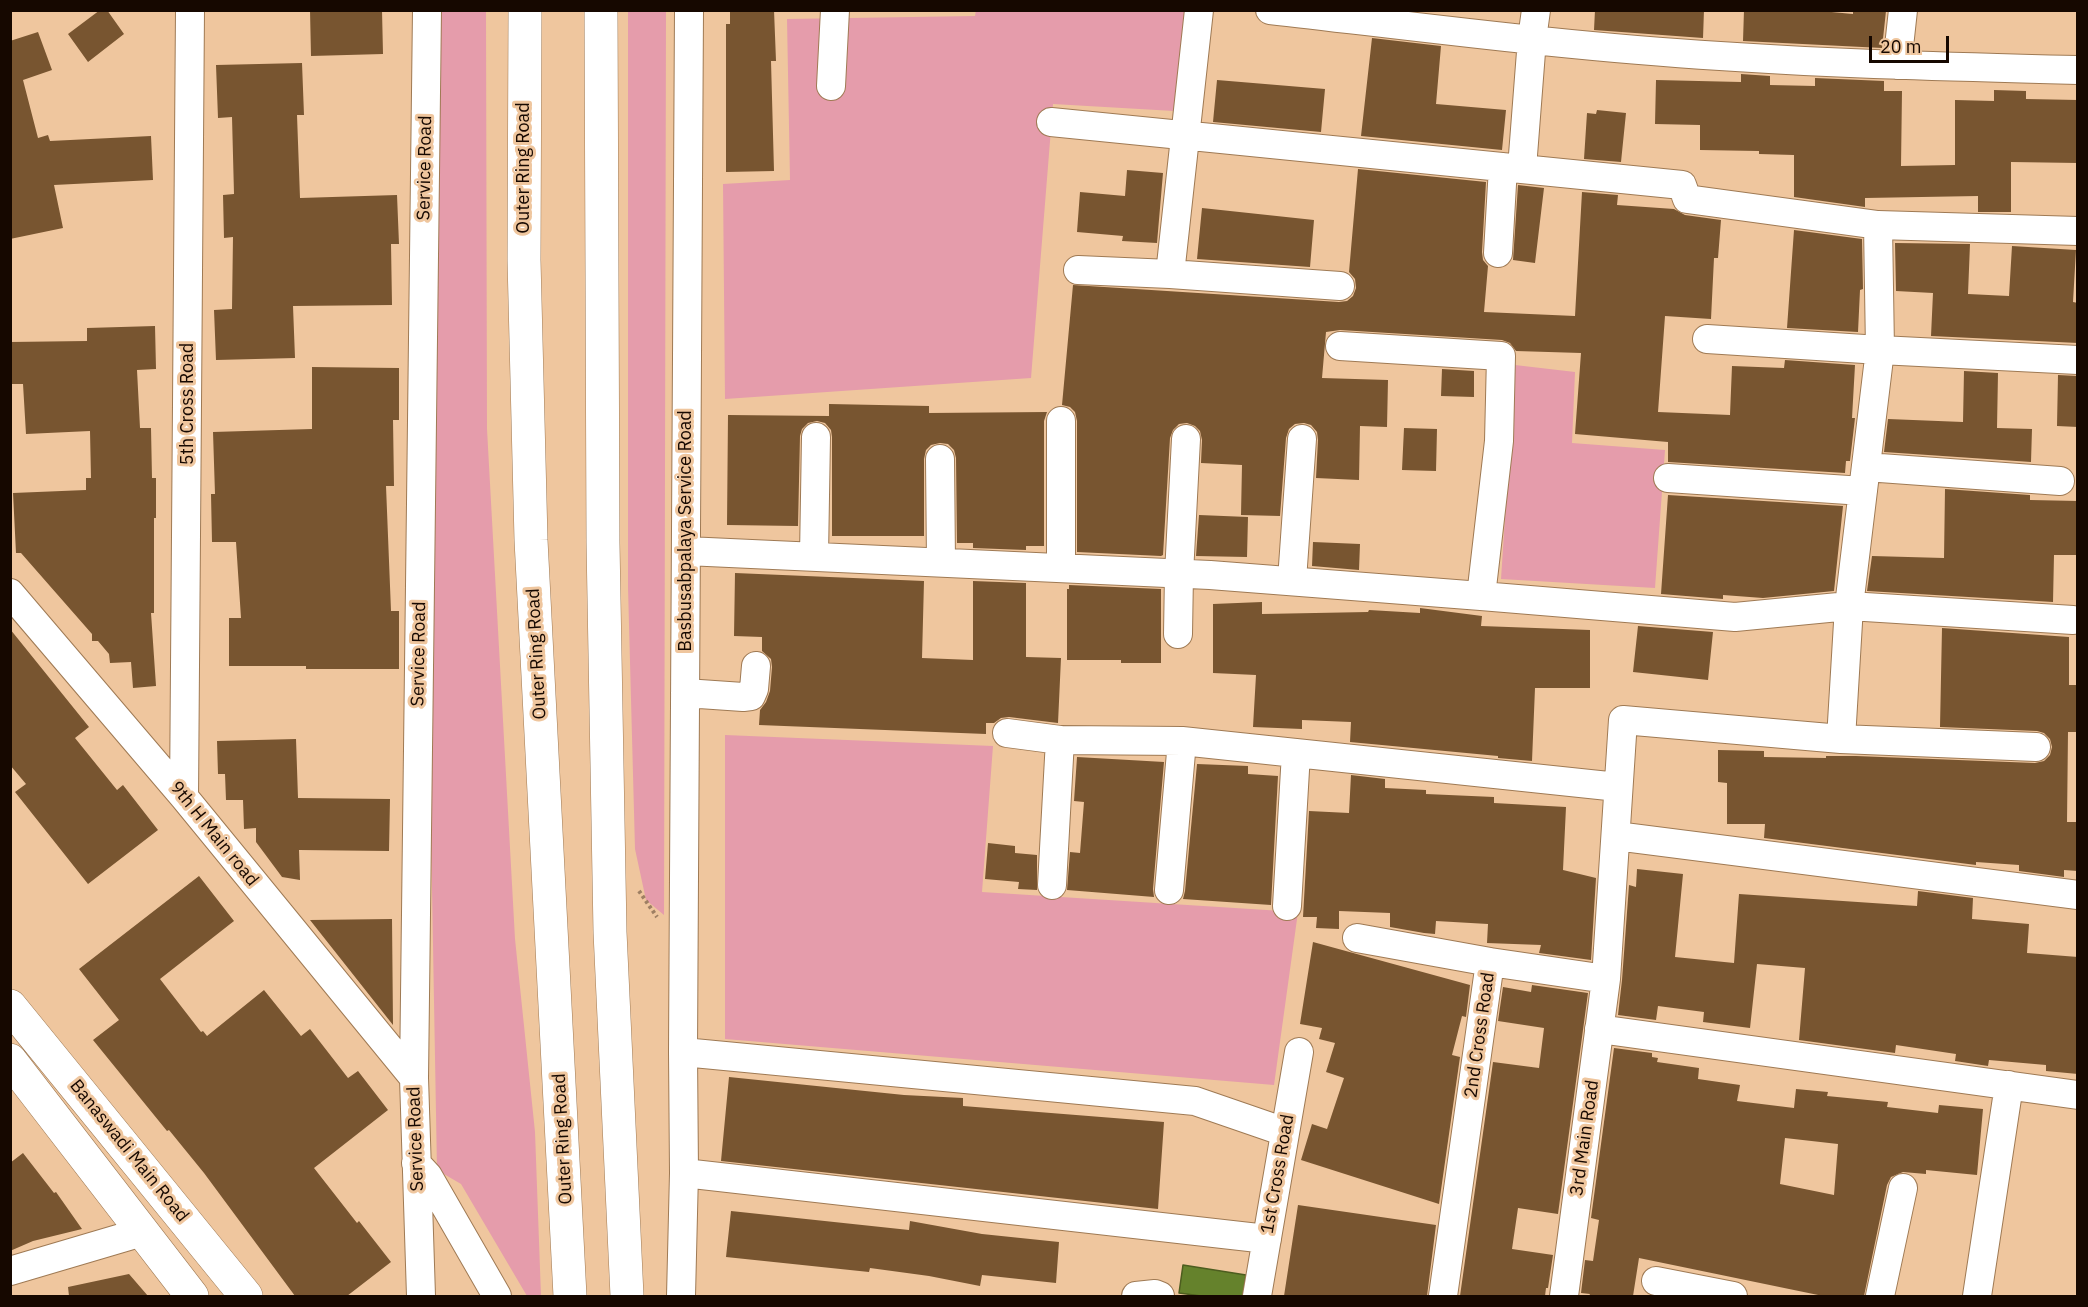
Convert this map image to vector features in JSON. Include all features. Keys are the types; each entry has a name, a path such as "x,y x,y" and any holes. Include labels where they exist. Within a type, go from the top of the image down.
{"main road":[{"name":"Outer Ring Road","path":"525,10 524,260 531,540 570,1296"},
{"path":"601,10 603,543 609,932 627,1296"},
{"name":"Banaswadi Main Road","path":"10,1006 246,1296"},
{"name":"Banaswadi Main Road","path":"10,1060 192,1296"}],"street":[{"path":"168,10 191,42"},
{"name":"5th Cross Road","path":"184,796 190,10"},
{"name":"Service Road","path":"421,1296 414,1078 427,10"},
{"name":"Basbusabpalaya Service Road","path":"681,1296 684,1173 689,10"},
{"path":"831,86 835,10"},
{"path":"1170,274 1199,10"},
{"path":"1270,10 1532,39 1719,56 1897,65 2078,70"},
{"path":"1498,253 1536,10"},
{"path":"1897,65 1903,10"},
{"path":"1051,122 1682,185 1687,199 1878,225 2078,231"},
{"path":"1841,739 1849,606 1880,350 1878,225"},
{"path":"1078,270 1340,286"},
{"path":"1707,339 2078,360"},
{"path":"1340,346 1501,356 1499,441 1481,596"},
{"path":"1061,421 1061,567"},
{"path":"814,556 816,437"},
{"path":"1178,634 1186,440"},
{"path":"1292,580 1302,440"},
{"path":"939,459 940,562"},
{"path":"1668,478 2060,481"},
{"path":"686,551 1061,567 1292,580 1735,617 1849,606 2073,620"},
{"name":"9th H Main road","path":"10,593 184,796 414,1078"},
{"path":"685,693 751,696 754,689 756,666"},
{"path":"1606,979 1623,720 1841,739 2036,747"},
{"path":"1007,733 1060,740 1182,741 1618,787"},
{"path":"1052,885 1060,740"},
{"path":"1169,890 1182,741"},
{"path":"1287,906 1296,753"},
{"path":"1616,836 2078,895"},
{"path":"1357,938 1490,962"},
{"name":"2nd Cross Road","path":"1443,1296 1490,962 1606,979"},
{"name":"3rd Main Road","path":"1564,1296 1606,979"},
{"path":"1599,1029 2078,1095"},
{"path":"683,1052 1195,1101 1285,1132"},
{"name":"1st Cross Road","path":"1257,1296 1299,1052"},
{"path":"1977,1296 2009,1085"},
{"path":"416,1163 428,1176 497,1296"},
{"path":"684,1173 1267,1239"},
{"path":"1880,1296 1903,1188"},
{"path":"10,1272 142,1232"},
{"path":"1656,1281 1733,1296"},
{"path":"1136,1296 1155,1294 1160,1296"}],"path":[{"path":"634,882 658,919"}],"shaded area":[{"path":"976,10 1187,11 1174,111 1053,104 1031,378 725,399 723,184 790,180 787,19 975,16"},
{"path":"433,11 486,11 487,429 515,939 535,1132 541,1296 527,1296 461,1184 437,1170 430,776"},
{"path":"628,11 666,11 664,915 646,900 635,849 628,587"},
{"path":"1515,365 1575,372 1572,443 1665,450 1655,588 1501,579"},
{"path":"725,735 993,746 982,892 1298,912 1274,1085 725,1039"},
{"path":"1183,1265 1246,1275 1243,1296 1201,1296 1179,1293"}],"building":[{"path":"100,10 107,10 124,34 88,62 68,34"},
{"path":"310,10 382,10 383,54 311,56"},
{"path":"730,10 774,10 776,61 771,61 774,171 726,172 726,24 730,24"},
{"path":"1595,10 1704,10 1703,38 1594,30"},
{"path":"1744,10 1810,10 1853,14 1853,10 1886,11 1882,48 1743,41"},
{"path":"38,32 52,70 23,80 38,138 48,135 50,141 151,136 153,180 54,185 63,228 10,239 10,41"},
{"path":"1372,38 1441,46 1436,104 1506,110 1502,150 1361,136"},
{"path":"302,63 304,115 297,115 300,198 397,195 399,244 391,244 392,305 293,306 295,358 216,360 214,310 232,309 233,237 224,238 223,195 234,194 232,117 218,118 216,65"},
{"path":"1741,74 1770,76 1770,85 1815,86 1815,78 1884,81 1884,91 1902,91 1901,166 1955,165 1955,100 1994,101 1994,90 2026,91 2026,99 2078,100 2078,163 2011,162 2011,212 1978,212 1978,196 1865,198 1865,207 1794,197 1794,155 1759,154 1759,151 1700,150 1700,125 1655,124 1656,80 1741,82"},
{"path":"1217,80 1325,89 1321,132 1213,122"},
{"path":"1597,110 1626,113 1621,162 1584,159 1587,113 1596,114"},
{"path":"1358,169 1486,182 1482,252 1483,260 1488,266 1484,312 1575,316 1582,192 1618,195 1617,205 1674,209 1685,215 1721,220 1718,258 1714,258 1711,319 1665,316 1658,412 1730,415 1732,366 1784,368 1785,360 1855,365 1852,418 1855,418 1850,461 1846,461 1845,473 1668,462 1668,442 1575,434 1581,353 1516,351 1510,343 1502,340 1340,330 1326,332 1322,378 1388,380 1387,427 1360,426 1359,480 1316,478 1317,432 1311,425 1295,424 1289,429 1286,438 1280,516 1241,515 1242,465 1201,463 1200,431 1187,423 1179,424 1173,430 1170,438 1163,555 1077,552 1077,421 1075,412 1070,407 1062,405 1073,285 1347,301 1353,296 1356,288 1355,279 1349,272"},
{"path":"1127,170 1163,173 1157,243 1122,241 1123,236 1077,232 1080,192 1125,196"},
{"path":"1518,185 1544,188 1535,263 1513,260"},
{"path":"1202,208 1314,220 1310,267 1197,259"},
{"path":"1794,230 1862,239 1863,289 1860,290 1858,332 1787,328"},
{"path":"1895,243 1970,244 1968,294 2009,296 2012,246 2076,250 2073,302 2078,303 2078,343 1931,336 1933,293 1896,291"},
{"path":"155,326 156,369 137,370 140,428 151,428 152,478 156,478 154,613 151,613 156,686 133,688 131,662 110,663 109,654 98,641 92,641 92,634 21,553 16,553 13,493 86,490 86,478 91,478 90,431 26,434 23,384 10,384 10,342 87,341 87,328"},
{"path":"312,367 399,368 399,420 393,420 394,486 386,486 391,611 399,611 399,669 229,666 229,618 241,618 236,542 212,542 211,494 215,494 213,432 312,429"},
{"path":"1442,369 1474,371 1474,397 1441,396"},
{"path":"1964,371 1998,373 1997,428 2032,429 2031,462 1884,452 1888,419 1963,422"},
{"path":"2058,375 2078,376 2078,427 2057,426"},
{"path":"829,404 929,406 929,413 1047,412 1044,421 1044,546 1026,546 1026,550 973,548 973,543 957,543 956,458 954,450 948,444 940,443 931,445 926,450 924,459 924,536 832,536 832,437 831,430 825,423 817,421 808,423 802,429 800,436 798,526 727,525 728,415 829,416"},
{"path":"1404,428 1437,429 1436,471 1402,470"},
{"path":"1945,489 2030,495 2030,500 2078,501 2078,555 2054,555 2053,602 1867,591 1872,556 1944,558"},
{"path":"1668,495 1843,506 1834,591 1763,598 1723,595 1723,599 1661,594"},
{"path":"1199,515 1248,517 1247,557 1196,556"},
{"path":"1313,542 1360,544 1359,570 1312,566"},
{"path":"735,573 924,581 922,658 973,660 973,581 1026,583 1026,657 1061,658 1058,723 1001,718 994,723 986,723 986,734 759,725 760,710 770,691 771,659 762,651 762,637 734,636"},
{"path":"1069,585 1161,589 1161,663 1067,660 1067,589"},
{"path":"1262,602 1262,614 1368,612 1369,610 1420,613 1420,608 1482,616 1481,626 1590,630 1590,688 1535,688 1532,761 1350,742 1351,722 1302,720 1302,729 1253,727 1256,675 1213,673 1213,604"},
{"path":"1638,626 1713,632 1708,680 1633,672"},
{"path":"1942,628 2069,637 2069,685 2078,685 2078,732 2068,732 2067,822 2078,822 2078,871 2064,870 2064,877 2019,871 2019,865 1976,862 1976,865 1764,838 1765,824 1727,824 1727,783 1718,782 1718,750 1764,751 1764,757 1856,756 2035,763 2044,761 2050,755 2052,747 2050,739 2044,733 1940,727"},
{"path":"10,629 89,727 75,738 117,790 123,785 158,830 88,884 15,792 26,784 10,765"},
{"path":"296,739 298,798 390,799 389,851 299,850 300,880 282,877 256,842 256,828 244,829 243,800 226,800 225,774 218,774 217,741"},
{"path":"1077,757 1164,762 1154,897 1067,890 1070,852 1080,853 1084,802 1074,801"},
{"path":"1197,764 1248,766 1248,774 1278,776 1271,905 1183,899"},
{"path":"1351,775 1385,779 1385,788 1426,790 1426,794 1494,797 1494,803 1566,807 1563,870 1596,878 1591,960 1539,953 1541,945 1487,943 1488,924 1436,921 1435,934 1390,927 1390,913 1339,911 1339,929 1316,928 1317,917 1303,917 1309,811 1349,813"},
{"path":"988,843 1015,846 1015,853 1037,855 1037,890 1018,889 1019,882 985,879"},
{"path":"1637,869 1683,874 1675,957 1734,963 1739,894 1917,906 1918,891 1973,898 1972,919 2029,924 2027,953 2078,957 2076,1015 2078,1015 2078,1074 2046,1071 2046,1065 1989,1060 1988,1066 1955,1061 1956,1054 1896,1045 1895,1053 1799,1040 1805,968 1757,964 1750,1028 1703,1022 1704,1012 1658,1006 1656,1020 1618,1015 1629,885 1636,887"},
{"path":"199,876 234,921 160,979 201,1032 203,1031 207,1036 264,990 301,1036 310,1029 348,1078 358,1071 388,1110 314,1168 391,1262 347,1296 295,1296 204,1173 93,1040 119,1020 79,969"},
{"path":"392,919 393,1025 310,920"},
{"path":"1313,942 1470,985 1466,1017 1462,1016 1452,1055 1460,1057 1439,1204 1301,1160 1312,1124 1327,1129 1344,1078 1326,1072 1335,1043 1319,1039 1322,1028 1300,1024"},
{"path":"1532,985 1588,993 1558,1214 1518,1208 1512,1249 1553,1255 1548,1288 1546,1288 1545,1296 1460,1296 1493,1062 1539,1068 1544,1028 1498,1021 1503,987 1531,992"},
{"path":"1614,1048 1652,1053 1652,1057 1658,1058 1657,1062 1699,1068 1698,1079 1740,1085 1737,1101 1794,1108 1796,1089 1828,1092 1827,1096 1888,1102 1887,1107 1938,1113 1939,1105 1983,1109 1977,1175 1926,1170 1926,1174 1903,1172 1891,1177 1887,1185 1864,1296 1823,1296 1639,1258 1633,1296 1589,1296 1590,1294 1581,1293 1585,1260 1593,1261 1599,1220 1591,1218","holes":["1785,1138 1838,1144 1834,1195 1780,1184"]},
{"path":"729,1077 904,1095 963,1098 963,1106 1164,1122 1158,1209 721,1161"},
{"path":"23,1153 54,1193 56,1192 82,1229 33,1241 10,1251 10,1163"},
{"path":"1298,1205 1436,1225 1427,1296 1284,1296"},
{"path":"731,1211 909,1230 910,1221 982,1234 1059,1242 1056,1283 982,1275 980,1286 870,1268 869,1272 726,1257"},
{"path":"129,1274 148,1296 69,1296 68,1287"}]}
